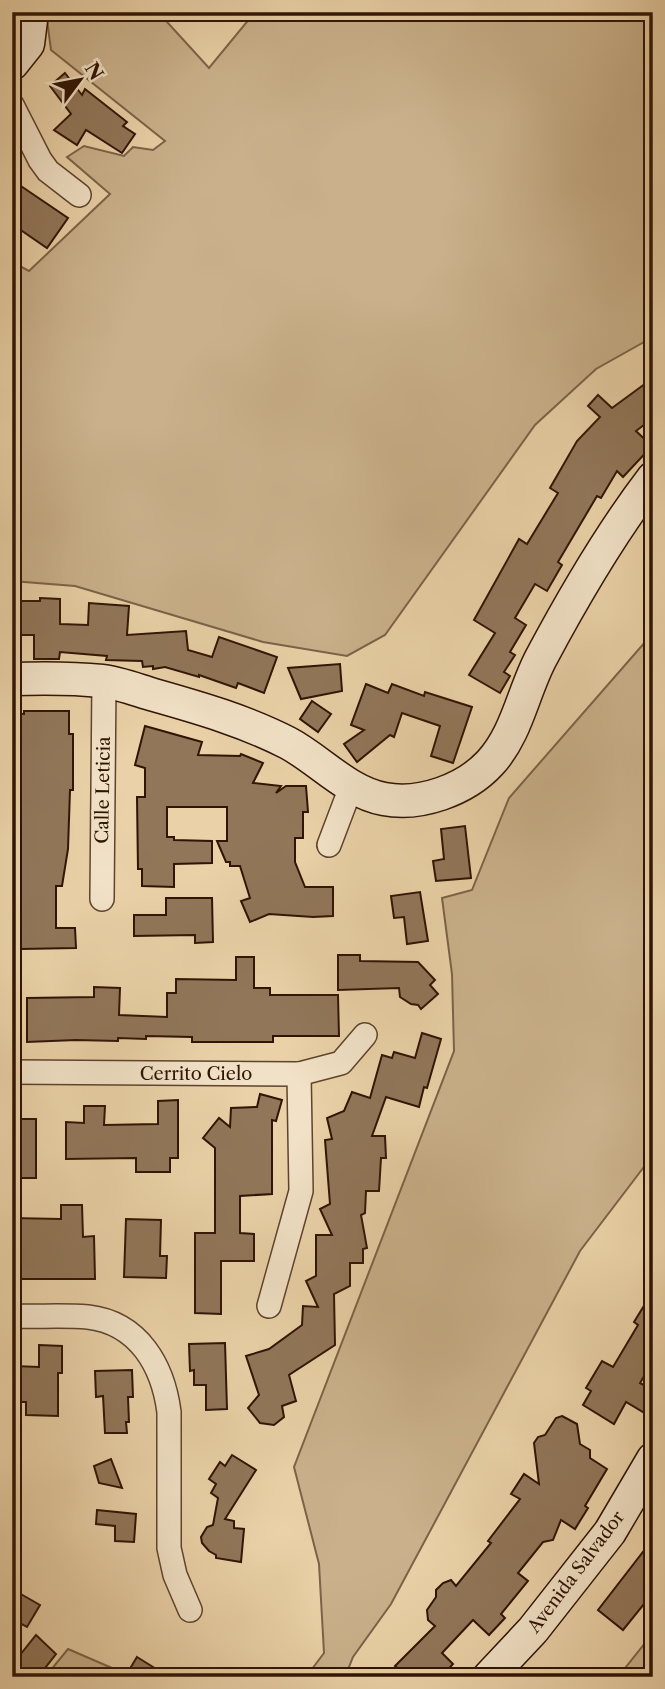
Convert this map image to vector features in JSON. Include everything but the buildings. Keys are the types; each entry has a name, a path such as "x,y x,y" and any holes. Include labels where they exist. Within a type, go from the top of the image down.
{"street":[{"path":"12,64 28,44 32,12"},
{"path":"12,105 48,171 79,195"},
{"path":"12,679 104,681 223,714 261,729 306,753 351,786 384,799 415,800 461,786 491,763 509,733 540,660 622,518 653,478"},
{"name":"Calle Leticia","path":"102,900 104,681"},
{"path":"329,845 351,786"},
{"name":"Cerrito Cielo","path":"12,1072 299,1074 341,1063 365,1035"},
{"path":"269,1306 301,1191 299,1074"},
{"path":"12,1316 90,1317 100,1320 121,1329 154,1359 166,1389 169,1412 171,1560 190,1610"},
{"name":"Avenida Salvador","path":"489,1677 534,1630 610,1532 653,1459"}],"shaded area":[{"path":"46,12 158,12 209,68 255,12 653,12 653,337 596,369 535,425 385,635 347,656 263,642 75,586 12,581 12,262 29,271 110,194 67,157 84,146 124,156 133,147 153,150 165,141 51,50"},
{"path":"653,633 653,1155 580,1251 391,1604 353,1657 345,1677 306,1677 324,1653 319,1564 294,1467 454,1051 452,974 442,898 472,890 509,798"},
{"path":"653,1633 653,1677 618,1677"},
{"path":"68,1649 112,1668 106,1677 45,1677"}]}
